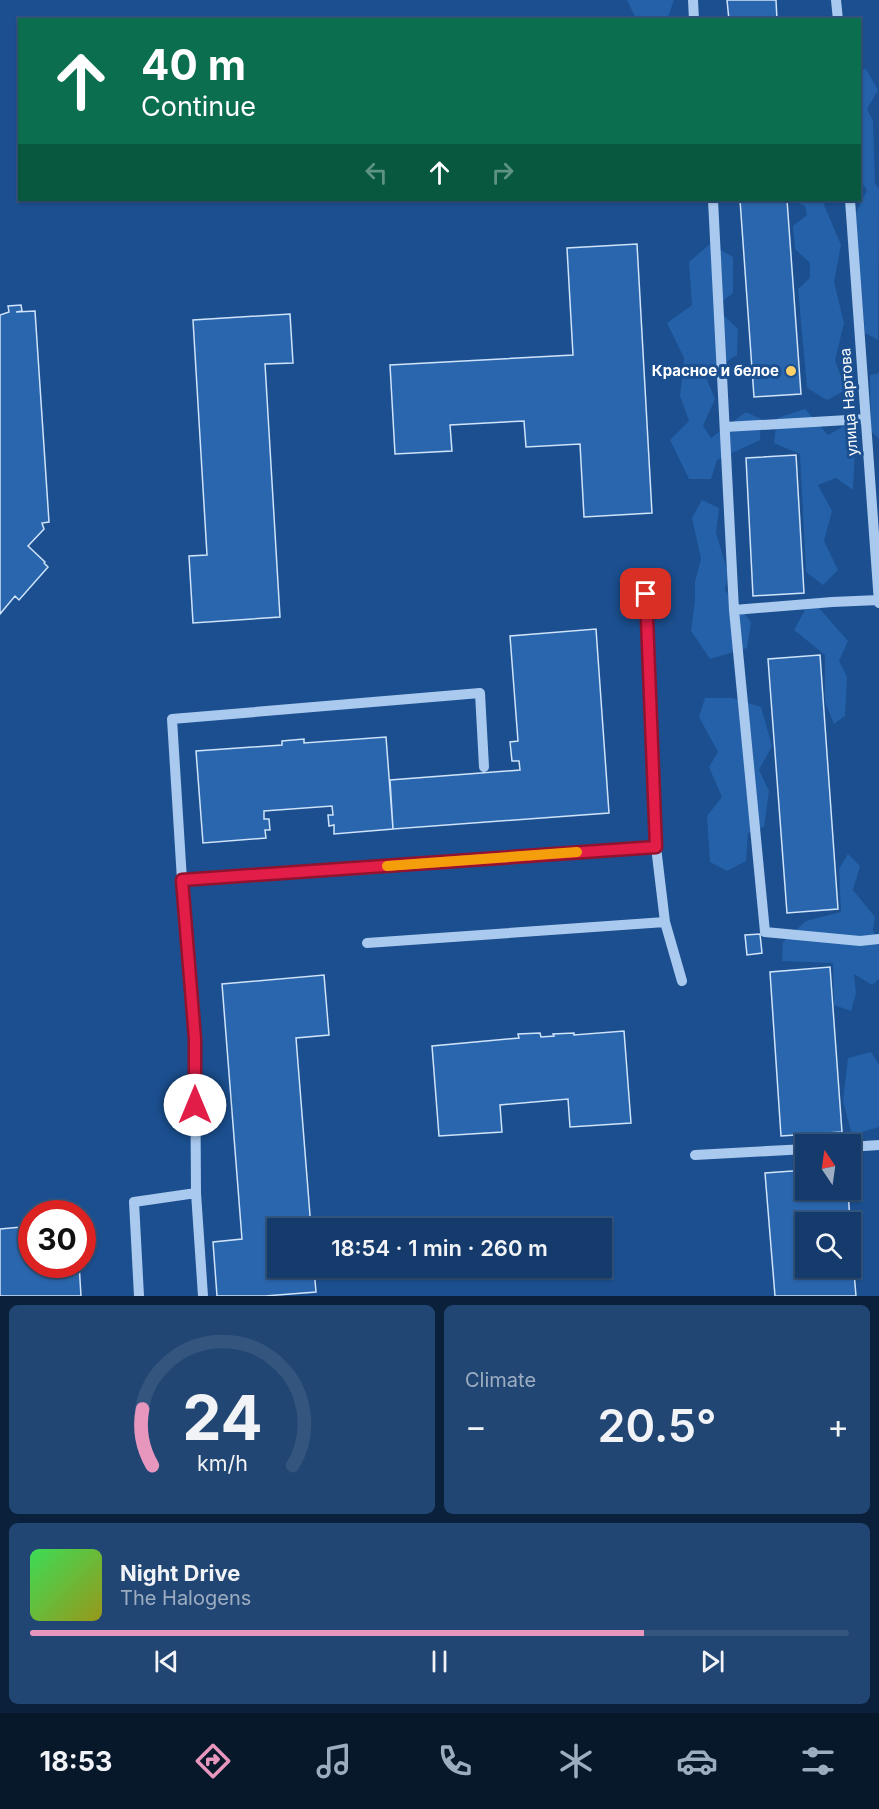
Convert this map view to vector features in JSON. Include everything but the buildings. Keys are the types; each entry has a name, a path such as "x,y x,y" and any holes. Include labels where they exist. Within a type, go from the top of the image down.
{"street":[{"path":"693,0 694,18"},
{"path":"836,0 838,18"},
{"path":"713,201 734,610 765,932 860,940 879,939"},
{"name":"улица Нартова","path":"850,201 879,602"},
{"path":"725,427 865,419"},
{"path":"646,594 656,847 664,922 682,981"},
{"path":"734,610 832,602 879,602"},
{"path":"203,1296 196,1193 195,1039 172,719 480,693 484,767"},
{"path":"182,880 656,847"},
{"path":"367,943 664,922"},
{"path":"861,1146 879,1145"},
{"path":"695,1155 795,1150"},
{"path":"139,1296 134,1202 196,1193"}],"shaded area":[{"path":"627,0 674,0 668,18 636,18"},
{"path":"866,69 878,90 867,109 873,121 875,183 879,189 878,340 865,333 855,215 867,190 861,181 861,70"},
{"path":"793,201 825,201 824,205 841,245 834,282 844,323 835,360 846,390 827,400 807,388 798,289 810,278 810,263 795,249 793,226 807,215 805,206"},
{"path":"710,244 733,257 733,293 715,307 738,329 737,355 705,375 715,399 703,426 711,438 746,412 761,419 760,440 717,460 711,479 689,479 670,440 689,421 680,396 684,358 667,323 692,305 689,262"},
{"path":"879,373 879,439 871,431 870,375"},
{"path":"805,409 828,435 844,426 856,429 853,490 836,478 818,485 832,511 824,541 838,570 823,585 806,572 800,454 774,443 777,418"},
{"path":"702,500 719,508 716,533 728,573 725,590 751,622 747,648 710,659 691,631 695,582 701,559 692,518"},
{"path":"811,599 848,641 839,661 847,677 845,716 834,724 825,702 825,655 794,630"},
{"path":"705,698 733,698 761,707 772,746 759,770 769,791 764,827 748,833 746,861 727,871 710,862 707,816 722,797 709,767 718,752 699,717"},
{"path":"848,854 860,866 853,890 875,917 873,930 879,946 879,979 872,985 854,974 856,994 851,1011 834,1005 833,963 782,961 783,942 806,921 841,912 839,869"},
{"path":"871,1052 879,1065 879,1127 855,1134 852,1134 843,1101 848,1058"}],"slow traffic":[{"path":"387,866 577,852"}],"place":[{"name":"Красное и белое","path":"791,371"}],"route":[{"path":"195,1105 195,1039 182,880 656,847 646,594"}]}
